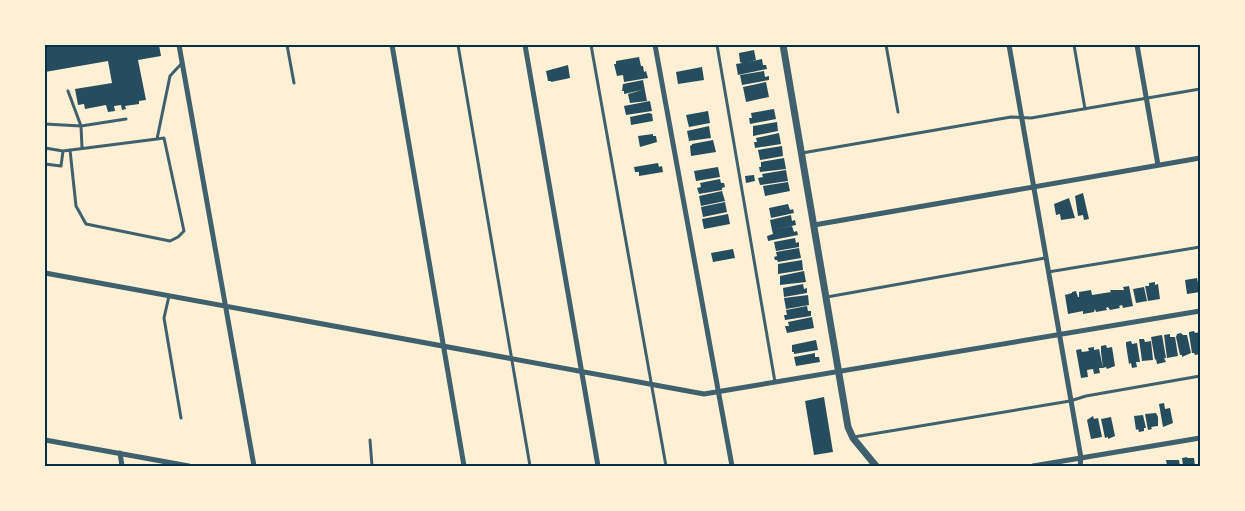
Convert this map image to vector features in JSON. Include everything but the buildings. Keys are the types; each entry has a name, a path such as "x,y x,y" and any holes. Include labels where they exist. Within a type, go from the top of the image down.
{"street":[{"path":"179,45 254,466"},
{"path":"392,45 464,466"},
{"path":"525,45 598,466"},
{"path":"655,45 732,466"},
{"path":"783,45 848,427 853,438 876,466"},
{"path":"1009,45 1080,466"},
{"path":"1137,45 1158,164"},
{"path":"814,225 1200,158"},
{"path":"45,273 704,394 1200,311"},
{"path":"1033,466 1200,438"},
{"path":"45,440 187,466"},
{"path":"120,453 122,466"}],"lane":[{"path":"287,45 294,83"},
{"path":"458,45 530,466"},
{"path":"591,45 650,385 666,466"},
{"path":"716,45 775,382"},
{"path":"886,45 898,112"},
{"path":"1074,45 1085,109"},
{"path":"157,138 170,76 182,64"},
{"path":"801,153 1011,117 1031,118 1200,89"},
{"path":"68,91 81,126 82,148"},
{"path":"45,124 81,126 126,119"},
{"path":"45,148 62,151 164,138 184,231 170,241 86,224 76,206 70,150"},
{"path":"45,164 61,166 62,151"},
{"path":"1048,272 1200,247"},
{"path":"827,297 1045,258"},
{"path":"169,296 164,318 181,418"},
{"path":"853,438 1070,401 1086,396 1200,376"},
{"path":"370,440 372,466"}]}
